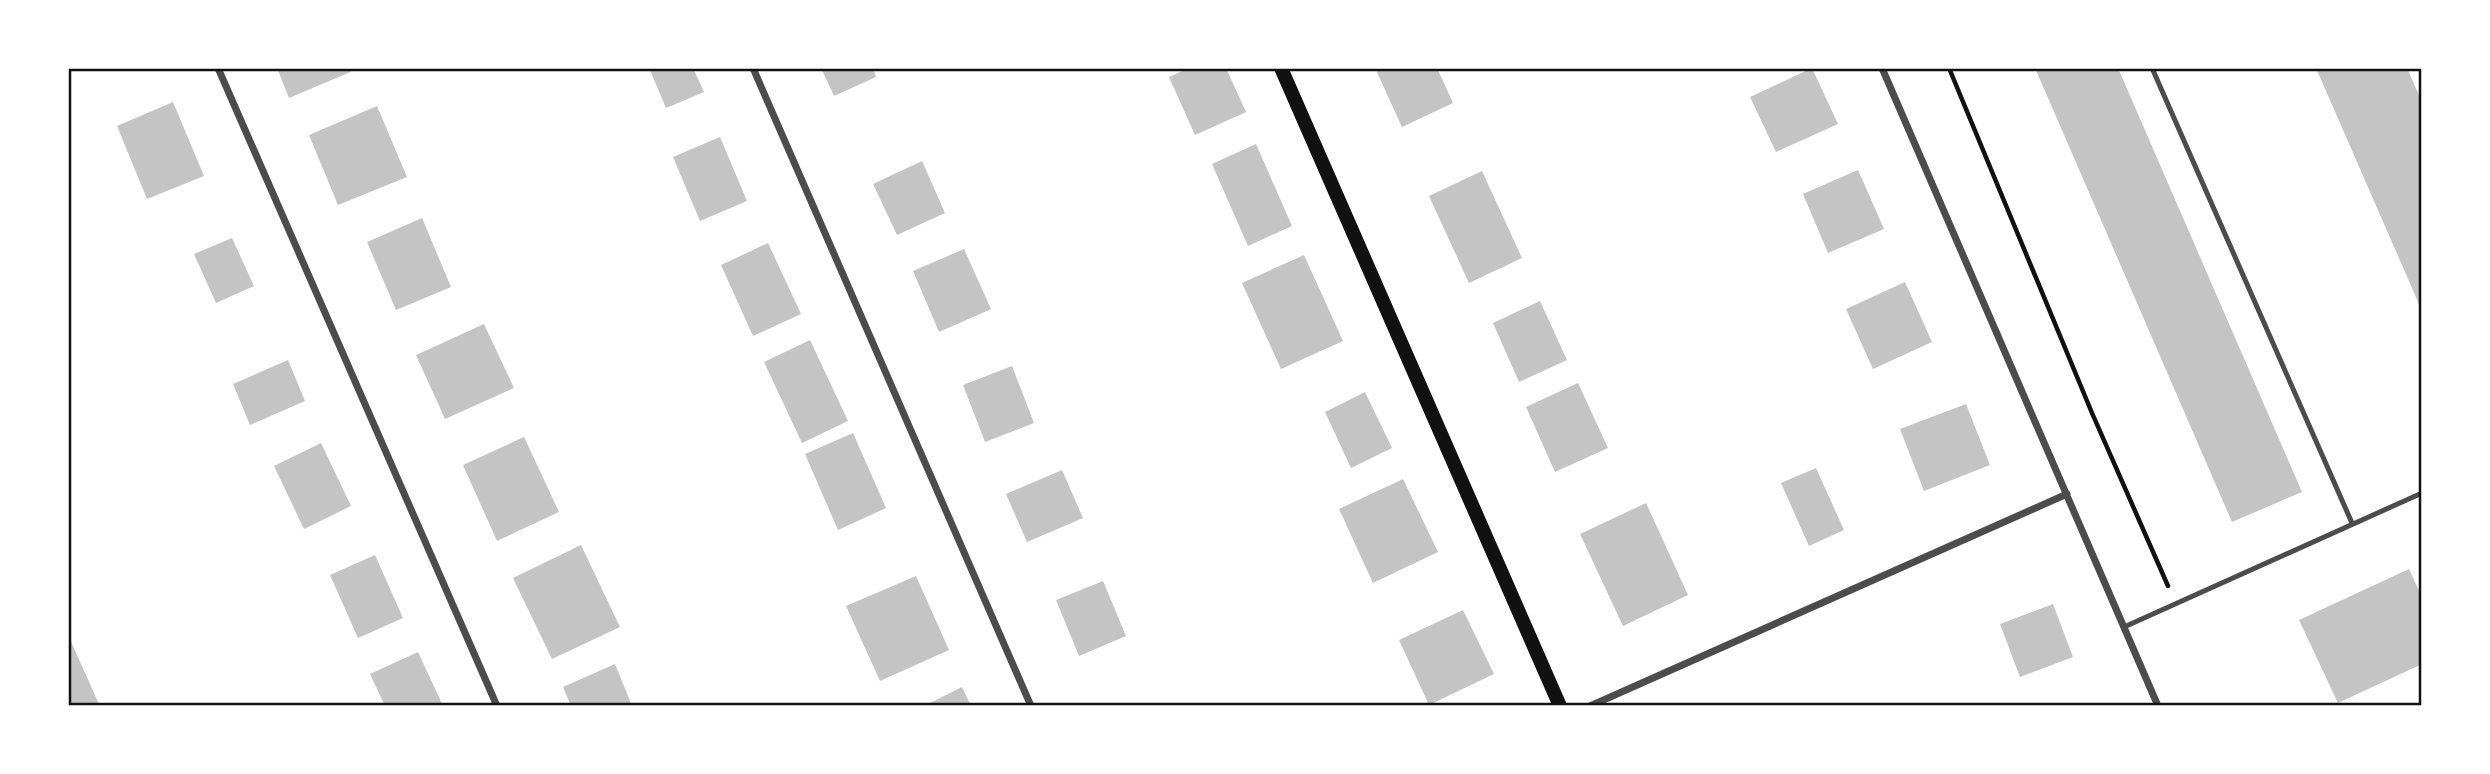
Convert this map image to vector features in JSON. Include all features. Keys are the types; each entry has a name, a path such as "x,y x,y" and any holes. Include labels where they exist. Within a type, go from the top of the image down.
{"main road":[{"path":"1281,68 1560,706"}],"street":[{"path":"218,68 498,706"},
{"path":"753,68 1031,706"},
{"path":"1882,68 2158,706"},
{"path":"1590,706 2067,494"}],"lane":[{"path":"2152,68 2352,523"},
{"path":"2124,627 2422,493"}],"path":[{"path":"1949,68 2091,413 2175,602"}],"building":[{"path":"277,68 354,68 355,70 289,98"},
{"path":"649,68 693,68 704,92 666,108"},
{"path":"821,68 873,68 876,77 834,96"},
{"path":"1189,68 1226,68 1246,112 1195,135 1169,77"},
{"path":"1375,68 1437,68 1453,103 1402,127"},
{"path":"1812,68 1838,124 1776,152 1750,97"},
{"path":"2035,68 2118,68 2302,492 2232,522"},
{"path":"2316,68 2407,68 2422,102 2422,311"},
{"path":"173,102 204,176 147,199 117,126"},
{"path":"377,106 407,177 338,205 309,135"},
{"path":"720,137 747,201 700,221 673,157"},
{"path":"1256,144 1292,226 1248,246 1212,164"},
{"path":"922,161 945,213 897,235 873,184"},
{"path":"1858,170 1884,229 1828,253 1803,194"},
{"path":"1482,171 1522,258 1469,283 1429,196"},
{"path":"422,218 451,287 396,310 367,242"},
{"path":"232,238 254,286 216,303 194,254"},
{"path":"768,243 801,314 753,336 721,265"},
{"path":"964,249 991,309 939,332 913,271"},
{"path":"1304,255 1343,341 1281,369 1242,283"},
{"path":"1905,282 1932,342 1873,369 1846,309"},
{"path":"1540,301 1567,360 1519,382 1493,323"},
{"path":"484,324 514,388 445,419 416,355"},
{"path":"810,340 848,421 802,443 764,362"},
{"path":"288,360 305,401 250,425 233,384"},
{"path":"1012,366 1034,423 985,442 963,385"},
{"path":"1578,383 1608,448 1555,472 1526,407"},
{"path":"1365,392 1392,448 1351,468 1325,412"},
{"path":"1966,404 1990,465 1924,491 1900,429"},
{"path":"853,433 886,508 838,530 805,454"},
{"path":"524,437 559,512 497,541 463,465"},
{"path":"321,443 351,506 304,529 274,466"},
{"path":"1816,468 1844,530 1809,546 1781,483"},
{"path":"1062,470 1083,518 1027,542 1006,494"},
{"path":"1403,479 1438,552 1373,583 1339,509"},
{"path":"1646,503 1688,595 1623,626 1580,534"},
{"path":"581,545 620,627 552,659 513,578"},
{"path":"375,555 403,618 358,638 330,575"},
{"path":"2409,569 2422,597 2422,664 2338,703 2299,620"},
{"path":"916,576 949,650 880,681 846,606"},
{"path":"1103,581 1126,636 1079,656 1056,600"},
{"path":"2053,604 2073,657 2020,677 2000,624"},
{"path":"1463,610 1494,674 1429,705 1399,640"},
{"path":"68,635 99,704 96,706 68,706"},
{"path":"418,652 443,706 385,706 370,674"},
{"path":"615,664 632,706 571,706 563,687"},
{"path":"962,687 971,706 924,706"}]}
